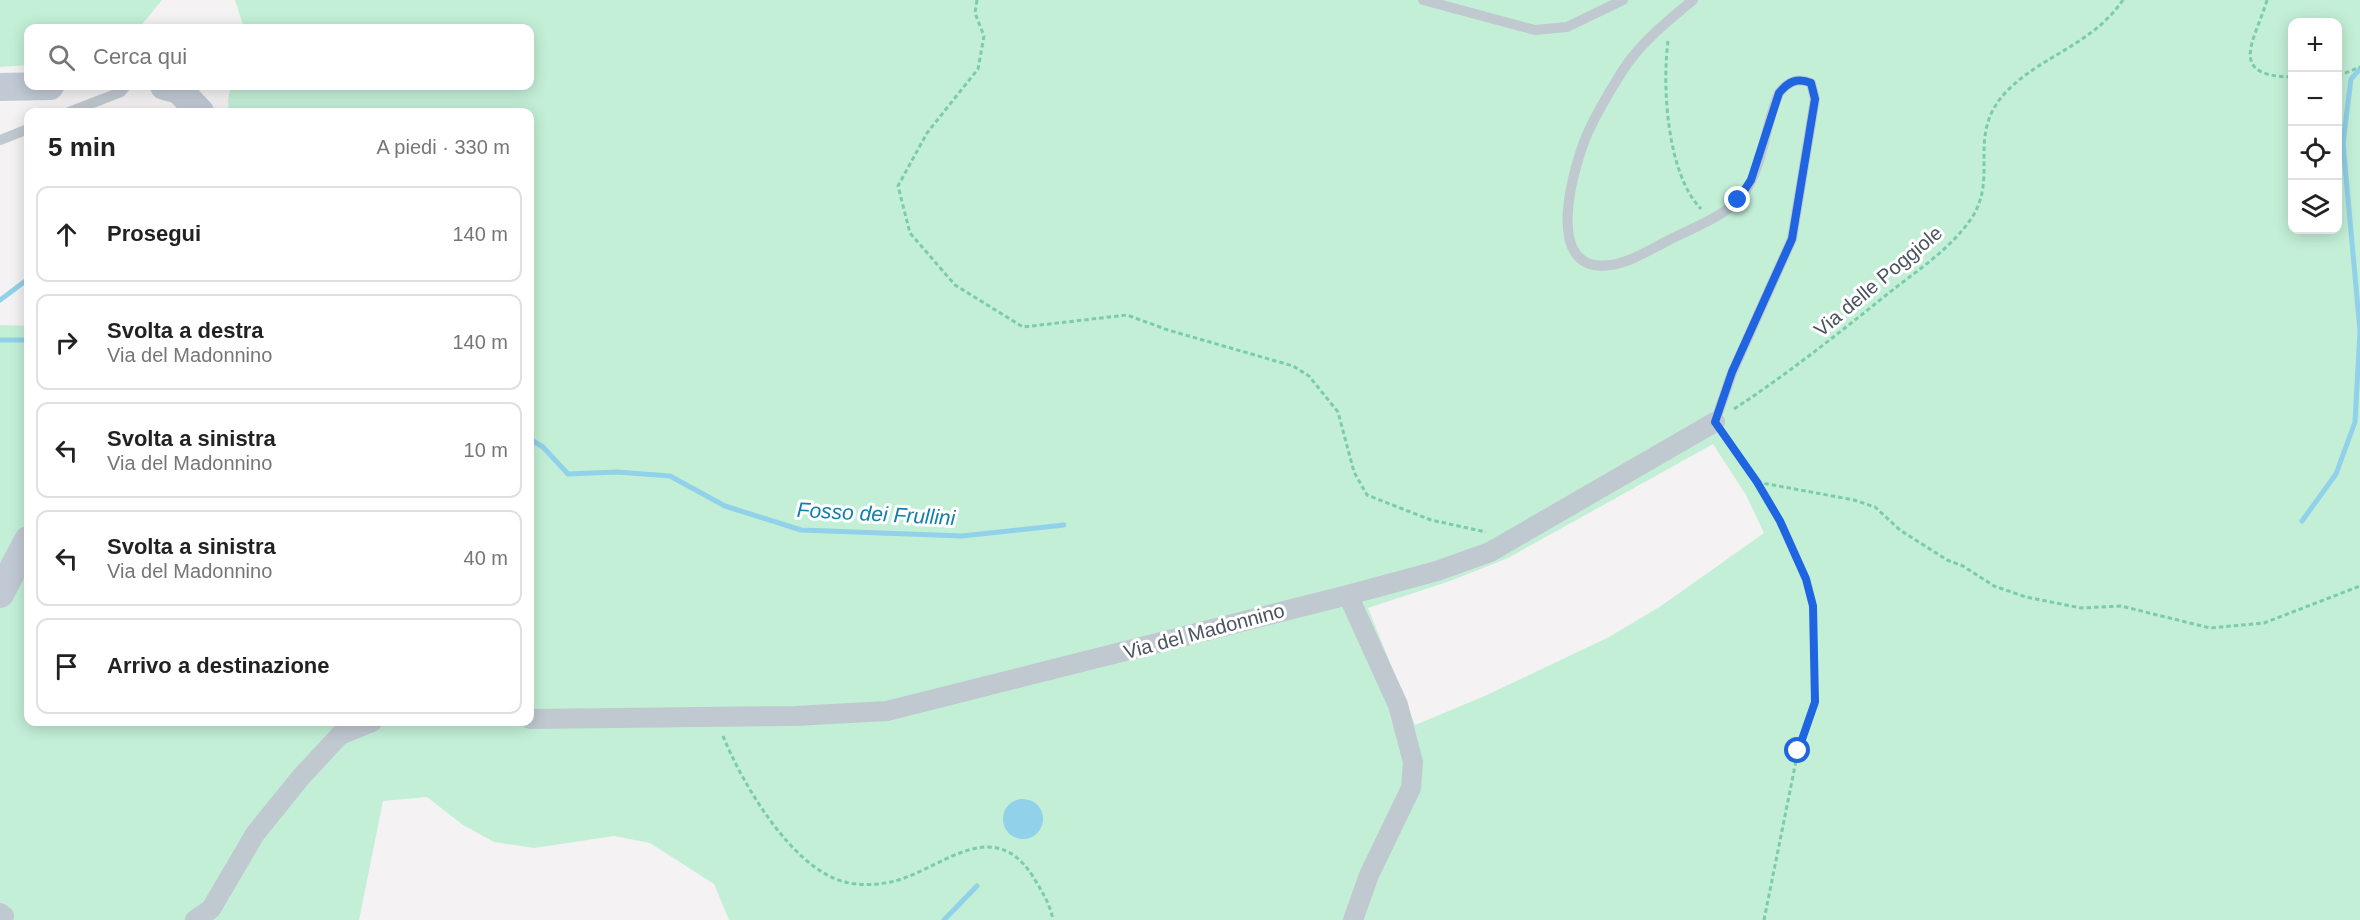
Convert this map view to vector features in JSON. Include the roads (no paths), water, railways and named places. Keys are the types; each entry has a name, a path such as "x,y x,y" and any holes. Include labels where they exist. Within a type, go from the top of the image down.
{"main road":[{"path":"0,87 24,87"},
{"path":"179,90 196,108"},
{"path":"0,594 24,548"}],"street":[{"name":"Via del Madonnino","path":"534,720 887,711 1348,595 1437,571 1490,552 1715,422"},
{"path":"1348,595 1398,705 1413,762 1411,788 1368,875 1353,920"},
{"path":"195,920 210,909 255,834 302,777 340,735 362,726"},
{"path":"0,913 4,916 3,920"}],"lane":[{"path":"1423,0 1535,30 1567,27 1623,0"},
{"path":"1693,0 1672,16 1637,51 1589,130 1573,184 1567,233 1576,255 1584,262 1609,266 1636,257 1730,207 1751,180 1779,93 1786,84 1795,81 1811,83 1815,99 1795,230 1732,372 1715,422"},
{"path":"79,108 123,90"},
{"path":"0,140 24,131"}],"water":[{"path":"1023,799 1037,805 1043,819 1037,833 1023,839 1009,833 1003,819 1009,805"}],"waterway":[{"path":"2302,521 2336,474 2355,422 2360,331 2343,143 2351,79 2360,69"},
{"path":"0,300 24,282"},
{"name":"Fosso dei Frullini","path":"0,340 24,340"},
{"name":"Fosso dei Frullini","path":"534,441 543,447 568,474 617,472 670,476 725,506 801,530 962,536 1064,525"},
{"path":"944,920 977,886"}]}
